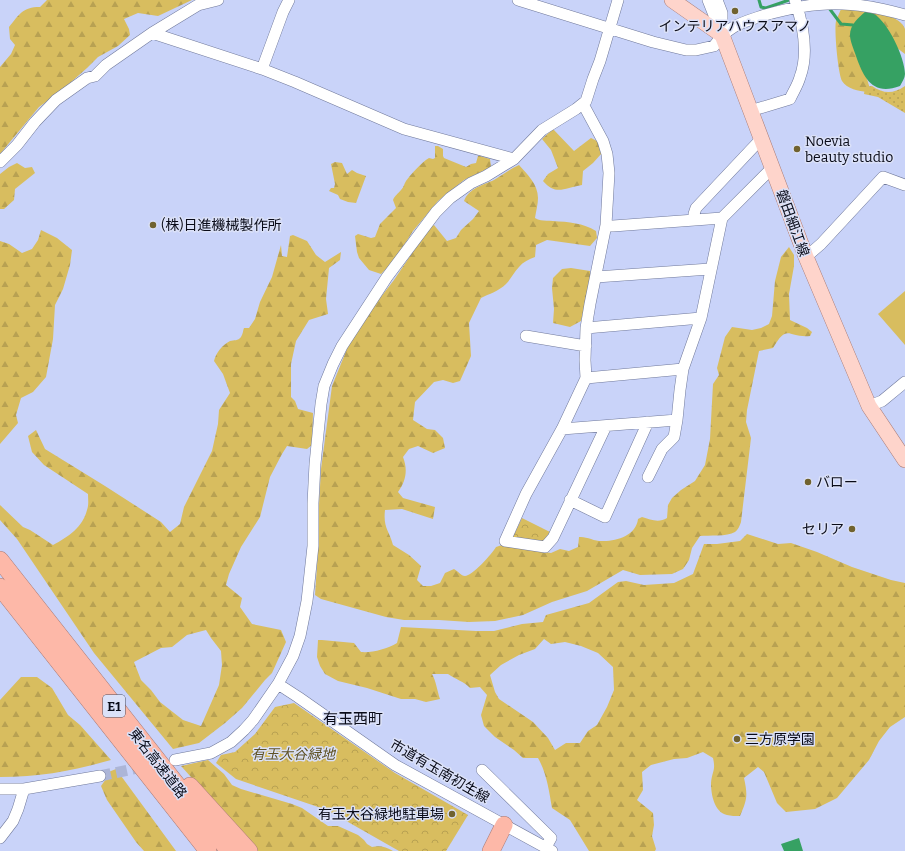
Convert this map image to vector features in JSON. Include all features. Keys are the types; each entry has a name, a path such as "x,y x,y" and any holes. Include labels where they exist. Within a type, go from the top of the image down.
{"highway":[{"name":"東名高速道路","path":"0,560 229,851"},
{"name":"東名高速道路","path":"0,586 104,721 208,851"},
{"path":"101,689 249,851"},
{"path":"104,721 193,851"},
{"path":"491,851 509,827"},
{"path":"504,851 509,827"}],"main road":[{"path":"672,0 722,35"},
{"name":"磐田細江線","path":"722,35 806,257 869,406 905,460"}],"street":[{"path":"0,162 17,145 35,122 56,100 87,78 95,76 106,65 152,33 198,5 218,0"},
{"path":"262,69 283,12 289,0"},
{"path":"518,0 653,42 690,51 714,46 722,35 734,26 796,3 837,0 881,3 905,14"},
{"path":"175,760 211,753 232,742 253,720 288,667 297,644 307,601 313,546 313,503 324,386 333,364 350,333 368,304 426,224 450,198 471,183 514,159 547,126 586,101 600,61 618,0"},
{"path":"708,0 722,35"},
{"path":"717,0 722,13 722,35"},
{"path":"750,111 790,100 801,76 805,53 803,35 796,3"},
{"path":"152,33 262,69 296,82 404,129 514,159"},
{"path":"583,104 603,141 607,154 609,173 606,225 586,328 586,378 562,429 526,494 505,541 545,547 553,538 606,426"},
{"path":"694,220 696,208 761,139"},
{"path":"648,477 662,449 674,437 678,420 683,369 701,318 710,269 722,218 773,167"},
{"path":"806,257 821,244 883,177 905,185"},
{"path":"606,225 613,226 722,218"},
{"path":"596,277 710,269"},
{"path":"586,328 701,318"},
{"path":"526,336 586,346"},
{"path":"586,378 683,369"},
{"path":"869,406 882,402 905,382"},
{"path":"562,429 678,420"},
{"path":"570,500 605,517 648,422"},
{"name":"市道有玉南初生線","path":"278,684 395,765 549,849"},
{"path":"482,770 551,838 549,849"},
{"path":"0,789 24,789 100,776"},
{"path":"0,838 7,830 15,816 24,789"}],"green space":[{"path":"47,0 192,0 158,16 138,13 124,19 130,35 118,46 98,57 61,91 39,107 0,154 0,67 11,54 15,45 10,39 9,27 22,12 29,8 40,7"},
{"path":"858,6 892,17 903,24 905,29 905,54 897,48 860,55 870,89 867,92 850,88 844,84 839,70 837,51 836,21 841,9 842,7"},
{"path":"872,86 885,92 892,92 905,86 905,113 878,97 864,94 865,87"},
{"path":"553,129 574,151 591,138 599,142 602,153 583,171 582,185 556,190 548,186 543,181 548,174 558,168 551,150 542,139"},
{"path":"435,146 443,149 444,158 466,167 476,163 478,156 480,156 490,159 491,167 464,180 438,201 413,231 397,255 396,259 381,274 369,270 359,258 355,236 358,234 371,238 375,237 380,224 396,208 393,200 402,189 408,178 426,160 429,158 435,158"},
{"path":"335,162 342,163 347,174 352,170 366,176 356,203 340,199 338,195 329,191 331,188 334,188 335,184 331,164"},
{"path":"17,163 25,168 32,167 35,173 15,189 14,200 4,209 0,209 0,174"},
{"path":"519,165 532,180 538,193 535,218 541,220 570,222 586,226 596,231 597,238 590,246 547,240 536,245 535,257 521,265 503,286 481,298 469,323 471,356 460,381 453,383 443,380 434,382 415,402 413,420 427,429 435,430 443,438 445,448 433,453 418,446 409,449 403,457 406,471 403,484 398,492 403,498 435,507 433,519 402,509 385,510 385,521 393,545 409,555 421,566 417,580 423,586 431,586 440,583 445,573 454,569 464,576 468,575 482,564 496,547 502,545 551,553 560,549 569,551 578,547 579,537 601,541 615,540 630,533 637,525 638,519 642,517 658,521 667,518 668,505 672,498 695,481 705,465 710,439 713,384 719,375 717,368 725,337 732,327 752,330 769,324 772,316 775,281 781,257 789,247 794,255 794,266 789,294 790,320 812,332 810,336 788,333 785,334 778,340 773,348 759,351 747,410 746,422 751,438 741,522 736,531 732,534 700,536 692,548 689,560 683,569 672,574 640,575 623,570 587,591 552,602 523,615 495,621 469,622 404,620 386,617 321,599 315,595 321,469 332,386 349,344 429,228 434,225 447,241 456,238 461,230 479,211 464,201 469,193"},
{"path":"41,230 57,238 72,250 70,265 63,289 55,305 53,339 46,377 33,392 21,398 16,415 18,423 0,444 0,241 9,244 22,253 32,249 38,240"},
{"path":"293,235 307,241 316,255 325,262 341,252 340,260 329,268 326,299 328,314 309,320 296,341 291,364 291,397 295,401 298,409 313,413 312,445 307,449 287,446 282,454 270,477 260,517 241,547 229,574 226,585 242,598 240,607 252,624 281,630 286,642 272,673 242,708 199,743 173,749 94,653 17,539 0,520 0,505 23,527 53,545 74,531 85,516 88,506 88,494 44,465 32,452 28,436 36,430 45,449 161,522 170,532 180,524 184,507 212,451 218,424 219,410 230,393 223,374 214,361 215,358 224,345 230,341 240,338 244,328 249,328 255,319 260,302 272,277 281,245 282,256 287,257 290,236","holes":["206,630 221,651 222,665 219,685 201,726 183,720 160,702 141,680 134,662 161,648 172,647 187,635"]},
{"path":"571,268 590,271 591,278 581,321 570,327 553,323 554,309 552,288 553,278 562,269"},
{"path":"905,291 905,345 878,314"},
{"path":"522,518 550,532 542,543 512,539"},
{"path":"747,534 778,544 791,543 852,567 905,583 905,717 890,727 879,741 869,760 837,798 815,809 786,812 777,803 764,772 758,767 744,778 746,798 740,816 730,816 723,813 716,806 712,792 711,779 714,768 713,758 703,752 687,758 674,759 651,765 642,772 643,790 637,800 653,813 654,825 652,836 656,849 655,851 589,851 570,820 552,808 546,776 538,758 523,758 495,737 484,726 481,715 487,695 480,687 470,688 448,674 432,674 440,699 426,702 415,699 401,699 367,688 338,681 325,674 317,657 318,640 354,643 361,652 375,651 397,643 401,627 494,631 522,624 543,622 546,615 589,603 618,582 626,581 644,585 674,583 693,574 704,544 740,541","holes":["544,639 551,644 565,642 581,646 598,653 613,667 614,690 597,725 588,731 580,743 566,743 555,750 548,738 533,722 499,699 495,692 490,675 501,665 519,655 535,649"]},
{"path":"21,677 37,677 52,688 68,715 80,725 111,760 56,773 0,777 0,700"},
{"name":"有玉大谷緑地","path":"294,703 395,773 468,815 446,851 399,851 327,810 236,779 216,763 221,755 235,752 255,734 275,707"},
{"path":"208,760 224,774 232,785 302,808 328,826 338,826 358,835 372,847 378,846 388,848 393,851 258,851 181,766"},
{"path":"116,769 176,851 144,851 136,842 107,800 101,786 106,779 106,773"}],"shaded area":[{"path":"865,12 874,14 879,18 885,24 895,41 902,59 905,76 900,86 891,89 876,87 862,72 852,46 850,31 857,19"},
{"path":"799,838 803,851 784,851 781,844"}],"waterway":[{"path":"759,0 761,7 766,8 789,0"},
{"path":"829,8 841,24 853,25"}],"tunnel":[{"path":"100,776 147,766"}],"place":[{"name":"インテリアハウスアマノ","path":"735,11"},
{"name":"Noevia beauty studio","path":"797,149"},
{"name":"(株)日進機械製作所","path":"153,225"},
{"name":"バロー","path":"808,482"},
{"name":"セリア","path":"852,529"},
{"name":"三方原学園","path":"737,739"},
{"name":"有玉大谷緑地駐車場","path":"452,814"}],"district":[{"name":"有玉西町","path":"353,719"}]}
